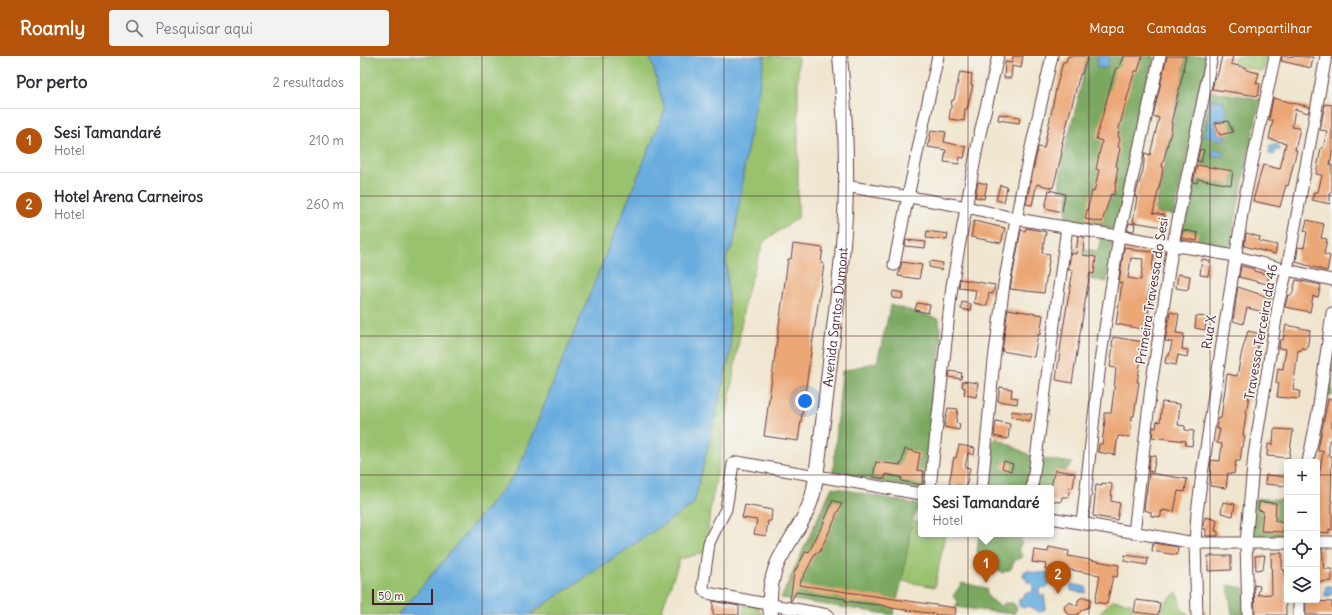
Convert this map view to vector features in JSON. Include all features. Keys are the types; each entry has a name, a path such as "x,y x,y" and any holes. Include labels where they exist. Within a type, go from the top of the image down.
{"main road":[{"name":"Avenida Santos Dumont","path":"770,610 772,584 778,562 806,514 816,475 843,251 846,186 844,109 840,56"}],"street":[{"path":"894,265 938,56"},
{"path":"930,485 952,286 978,142 998,56"},
{"path":"982,485 994,360 1004,284 1024,178 1052,56"},
{"path":"1082,523 1102,355 1119,236 1160,56"},
{"name":"Primeira Travessa do Sesi","path":"1134,533 1151,387 1173,244 1212,56"},
{"name":"Rua X","path":"1197,615 1195,543 1202,474 1234,256 1275,56"},
{"name":"Travessa Terceira da 46","path":"1248,615 1246,543 1254,455 1279,301 1326,56"},
{"path":"846,186 967,207 1017,219 1173,244 1234,256 1286,270 1332,280"},
{"path":"1032,485 1067,227"},
{"path":"1309,459 1318,412 1332,313"},
{"path":"828,615 770,610 704,590 703,586 710,543 726,509 733,464 737,462 918,493"},
{"path":"1054,518 1195,543 1284,543"},
{"path":"1320,542 1332,542"},
{"path":"1299,603 1299,615"}],"green space":[{"path":"360,56 650,56 665,110 517,472 398,615 360,615"},
{"path":"765,56 798,56 798,218 764,241 746,295 720,459 710,510 706,552 680,559 660,615 529,615 694,504 731,350 726,258 734,242 745,161"},
{"path":"1087,56 1154,56 1116,230 1065,221 1068,191 1059,190 1062,160 1077,103"},
{"path":"1186,56 1209,56 1174,215 1155,213"},
{"path":"1235,56 1267,56 1263,72 1234,63"},
{"path":"1211,91 1260,99 1229,250 1176,240"},
{"path":"1101,235 1113,239 1107,282 1089,279 1096,257 1070,253 1074,247 1098,251"},
{"path":"891,305 939,319 941,339 926,485 918,485 918,489 833,472 842,371 877,362"},
{"path":"1332,340 1332,396 1325,396"},
{"path":"997,438 1033,457 1073,463 1051,485 985,485 989,444"},
{"path":"832,487 918,505 918,509 912,521 902,581 893,615 781,598"},
{"path":"1252,498 1284,500 1284,537 1249,538"},
{"path":"912,521 918,522 918,537 944,537 935,587 902,581"},
{"path":"979,537 1024,537 1020,540 1022,543 1018,549 1023,557 1015,560 1011,569 1002,573 996,568 993,557 986,560 977,552"},
{"path":"962,583 986,588 988,597 1000,606 1005,603 1013,603 1017,608 1014,614 955,607 958,602 953,596"},
{"path":"1228,585 1245,588 1245,615 1232,615"},
{"path":"1177,592 1182,610 1190,615 1159,615 1165,602"},
{"path":"1112,600 1131,603 1134,612 1154,615 1099,614"},
{"path":"744,604 757,605 762,615 743,615"}],"water":[{"path":"650,56 765,56 745,161 734,242 726,258 731,350 694,504 529,615 398,615 517,472 665,110"},
{"path":"1098,56 1109,56 1107,68 1096,68"},
{"path":"1212,99 1223,101 1228,116 1215,123 1220,135 1224,135 1226,137 1224,140 1206,137 1205,134"},
{"path":"1270,145 1277,145 1280,147 1280,150 1275,151 1275,155 1269,154"},
{"path":"1213,149 1224,151 1223,156 1211,156"},
{"path":"1028,570 1035,573 1050,572 1053,575 1046,589 1041,587 1039,590 1040,596 1044,595 1046,608 1043,611 1039,612 1028,606 1024,608 1019,606 1019,599 1023,597 1023,594 1032,592 1033,590 1032,583 1027,582 1026,578 1023,577 1024,572"},
{"path":"1071,584 1086,587 1086,593 1071,591"},
{"path":"1326,586 1332,586 1332,594 1329,596 1325,596"}],"building":[{"path":"1013,56 1023,56 1021,68 1012,66 1011,78 1004,78 1005,62 1012,63"},
{"path":"1068,56 1088,56 1082,74 1080,74 1062,143 1062,153 1053,188 1037,184 1032,205 1026,204 1038,147 1044,148 1063,62 1066,62"},
{"path":"1124,56 1142,56 1138,71 1135,71 1132,80 1119,128 1118,137 1120,138 1118,147 1120,148 1116,166 1118,167 1116,187 1114,195 1111,194 1102,222 1085,219 1092,191 1094,192 1099,170 1096,169 1102,141 1096,139 1115,70 1116,68 1119,68"},
{"path":"1167,56 1186,56 1153,213 1165,215 1163,227 1133,222 1137,197 1135,197 1143,170 1145,153 1150,155 1159,118 1153,116"},
{"path":"1222,56 1233,56 1231,64 1259,73 1256,83 1260,84 1258,96 1212,89 1215,77 1217,77"},
{"path":"1282,56 1313,57 1311,68 1281,61"},
{"path":"960,72 972,74 971,85 973,85 967,109 965,109 964,121 949,119 952,100 954,100"},
{"path":"1273,98 1310,107 1308,113 1295,109 1292,127 1300,128 1295,150 1297,150 1288,186 1286,185 1280,207 1253,201 1263,165 1280,169 1286,143 1269,139 1273,120 1269,120"},
{"path":"1325,104 1332,105 1332,153 1330,165 1332,165 1332,192 1330,192 1330,204 1312,200 1314,192 1318,192 1322,175 1316,174 1321,148 1323,148 1327,131 1320,130"},
{"path":"999,114 1020,117 1019,123 998,120"},
{"path":"1228,121 1233,132 1220,135 1215,123"},
{"path":"931,130 946,132 944,142 966,147 964,158 960,157 959,164 944,162 946,150 928,147"},
{"path":"1200,149 1204,150 1201,162 1197,161"},
{"path":"1197,165 1233,171 1231,185 1198,179 1197,183 1193,182"},
{"path":"978,182 987,184 984,199 975,197"},
{"path":"1000,185 1007,187 1004,202 996,200"},
{"path":"1049,190 1065,194 1062,212 1045,208"},
{"path":"1307,220 1324,224 1321,238 1327,239 1324,254 1330,256 1327,271 1296,262 1298,247 1304,248 1307,232 1304,231"},
{"path":"974,221 1005,228 1001,243 971,237"},
{"path":"1129,223 1135,224 1134,231 1127,230"},
{"path":"1026,228 1046,232 1042,253 1050,254 1044,293 1010,289 1021,230 1025,231"},
{"path":"1183,230 1198,233 1197,241 1181,238"},
{"path":"927,231 948,234 947,240 926,238"},
{"path":"1246,233 1260,237 1259,241 1277,245 1275,254 1244,246"},
{"path":"1078,236 1084,237 1083,255 1096,257 1094,274 1090,273 1072,383 1056,380 1073,270 1068,270 1071,253 1076,254"},
{"path":"906,240 926,242 925,248 905,246"},
{"path":"793,244 823,248 821,263 824,264 798,441 764,436 788,259 791,259"},
{"path":"1124,247 1132,248 1132,250 1154,252 1147,299 1152,300 1149,309 1147,330 1116,324 1122,283 1119,283","holes":["1131,258 1143,259 1141,280 1128,278"]},
{"path":"1202,259 1210,261 1208,276 1200,275"},
{"path":"930,261 943,263 942,270 929,267"},
{"path":"902,262 922,265 919,279 898,276"},
{"path":"1241,266 1269,275 1267,284 1239,277"},
{"path":"1178,274 1190,276 1188,290 1176,288"},
{"path":"960,279 995,285 993,294 989,293 987,306 974,303 976,290 959,288"},
{"path":"1296,280 1321,285 1318,297 1313,296 1310,312 1285,307 1288,295 1292,295"},
{"path":"1238,287 1271,298 1269,304 1266,303 1264,312 1247,308 1243,324 1233,321"},
{"path":"893,291 903,293 902,299 892,298"},
{"path":"962,302 971,304 970,311 961,309"},
{"path":"917,303 930,305 928,313 915,310"},
{"path":"1008,309 1043,315 1040,335 1038,334 1034,357 1002,351"},
{"path":"1170,312 1179,314 1176,333 1184,334 1182,349 1188,350 1187,357 1178,355 1176,365 1165,363 1166,356 1169,356 1172,342 1165,341"},
{"path":"1196,316 1207,317 1205,330 1195,328"},
{"path":"1286,325 1310,330 1307,349 1301,348 1301,351 1298,350 1293,390 1300,391 1299,399 1277,397 1279,383 1276,383 1278,368 1283,369 1286,349 1279,348 1280,340 1283,340"},
{"path":"1248,331 1261,334 1254,361 1243,435 1245,436 1240,461 1236,461 1234,474 1228,473 1226,488 1210,486 1211,460 1220,461 1222,444 1217,443 1220,429 1217,429 1219,418 1221,418 1227,374 1237,376"},
{"path":"1113,337 1144,342 1130,437 1118,436 1115,455 1098,452 1099,444 1102,444 1105,420 1104,413 1111,413 1114,390 1116,368 1110,367"},
{"path":"950,371 962,373 961,379 949,377"},
{"path":"963,381 978,383 976,397 964,395 965,388 962,387"},
{"path":"1000,387 1012,389 1011,397 1018,398 1017,404 998,401"},
{"path":"1328,399 1332,399 1332,440 1329,440 1329,456 1332,456 1332,530 1329,529 1329,533 1320,532 1320,470 1323,451 1318,451"},
{"path":"1162,402 1180,404 1178,425 1185,426 1185,430 1194,431 1192,446 1185,445 1186,441 1152,437 1153,427 1156,428 1157,421 1160,422"},
{"path":"948,408 958,409 956,423 960,424 959,430 944,427"},
{"path":"1012,411 1032,414 1030,421 1011,417"},
{"path":"996,421 1010,424 1008,439 994,436"},
{"path":"1274,429 1293,430 1289,458 1267,456 1268,444 1273,445"},
{"path":"959,445 975,448 974,455 968,453 965,467 970,468 966,485 949,484 954,457 956,458"},
{"path":"905,449 920,453 917,470 924,471 922,485 901,481 902,478 886,474 885,479 873,477 876,462 901,465"},
{"path":"1150,455 1156,456 1153,472 1148,471"},
{"path":"1004,461 1013,464 1011,471 1002,468"},
{"path":"1055,470 1075,473 1073,488 1070,487 1068,497 1062,497 1061,502 1054,501 1054,485 1051,485"},
{"path":"1149,473 1187,479 1185,492 1178,491 1174,512 1163,510 1163,512 1161,511 1161,517 1151,516 1151,512 1144,510"},
{"path":"1266,475 1284,477 1284,486 1265,484"},
{"path":"1102,483 1112,484 1111,501 1120,503 1117,520 1093,516 1096,485 1102,486"},
{"path":"833,500 842,504 819,553 816,552 799,585 956,608 955,615 936,615 796,592 790,601 794,573 806,551 809,552"},
{"path":"1223,502 1235,504 1233,516 1221,513"},
{"path":"1259,502 1276,503 1275,521 1284,523 1283,532 1261,531 1263,511 1258,510"},
{"path":"745,505 772,510 771,521 768,521 766,536 754,534 757,520 742,518"},
{"path":"1205,517 1217,520 1215,531 1218,531 1218,536 1206,536 1206,529 1203,529"},
{"path":"1153,543 1178,547 1177,555 1152,551"},
{"path":"1049,547 1069,551 1068,556 1119,565 1117,577 1113,576 1107,604 1095,602 1100,575 1065,569 1065,572 1045,569 1046,564 1032,562 1034,550 1048,552"},
{"path":"1320,549 1322,549 1324,569 1332,569 1332,581 1320,582"},
{"path":"1271,553 1282,553 1282,570 1284,570 1284,603 1286,603 1286,615 1255,615 1254,585 1260,586 1258,595 1272,594"},
{"path":"1125,555 1148,558 1147,565 1124,561"},
{"path":"1265,555 1263,569 1256,570 1255,556"},
{"path":"1208,556 1231,556 1231,570 1208,571"},
{"path":"1083,597 1091,599 1089,607 1082,610 1077,615 1070,615 1066,612 1064,607 1069,602 1078,606 1078,600"},
{"path":"1136,600 1160,603 1158,615 1134,612"},
{"path":"713,601 739,606 739,615 713,615"},
{"path":"1332,602 1332,615 1306,615 1306,603"}],"place":[{"name":"Sesi Tamandaré","path":"986,583"},
{"name":"Hotel Arena Carneiros","path":"1058,594"}]}
